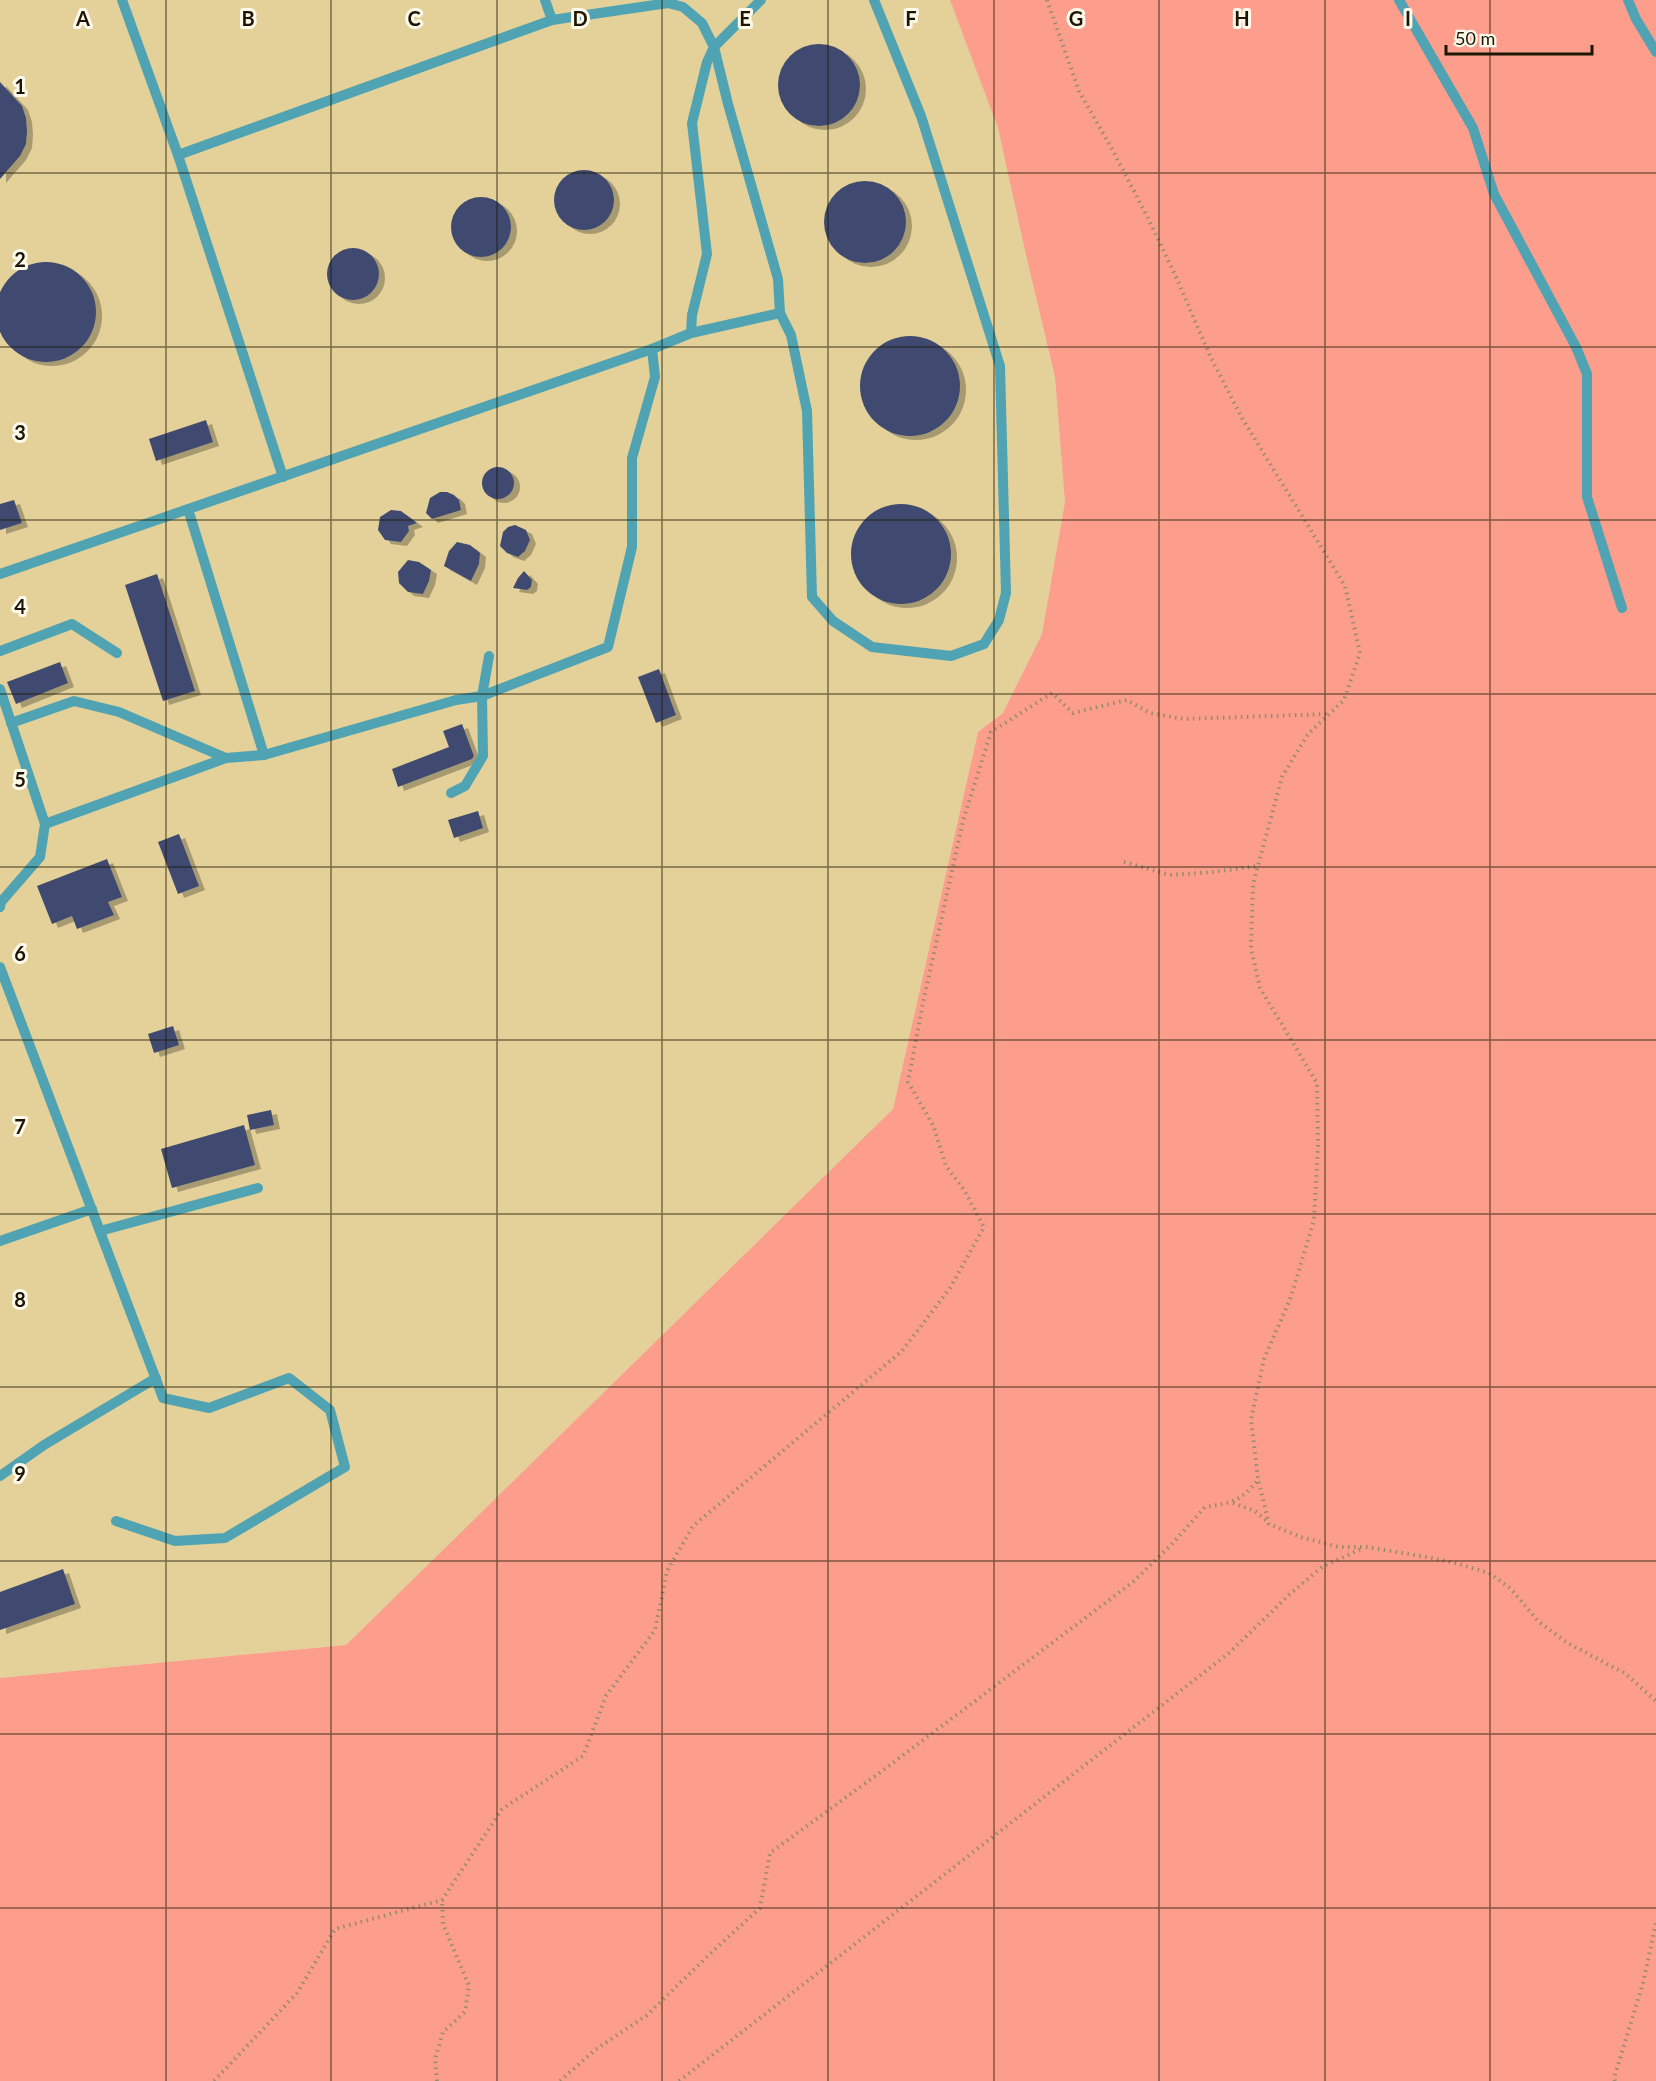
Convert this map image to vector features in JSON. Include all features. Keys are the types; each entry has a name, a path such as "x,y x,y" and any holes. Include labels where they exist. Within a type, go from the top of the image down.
{"lane":[{"path":"122,0 178,155 283,477"},
{"path":"545,0 552,20"},
{"path":"691,333 692,315 707,254 692,123 707,62 714,47 761,0"},
{"path":"178,155 552,20 668,3 683,7 702,23 714,47 778,279 780,313 791,335 807,411 812,597 833,621 872,647 951,656 984,644 999,620 1006,593 1000,366 921,116 874,0"},
{"path":"1399,0 1473,128 1494,194 1576,347 1587,374 1587,497 1622,608"},
{"path":"1628,0 1636,19 1656,52"},
{"path":"0,574 652,349 691,333 780,313"},
{"path":"45,824 226,758 264,755 456,700 482,696 608,647 633,547 632,458 655,377 652,349"},
{"path":"188,509 264,755"},
{"path":"0,651 72,624 117,653"},
{"path":"452,793 465,786 483,756 482,696 489,656"},
{"path":"0,689 45,824 40,857 1,902 0,907"},
{"path":"12,723 74,700 119,712 226,758"},
{"path":"0,967 163,1398 208,1408 289,1378 330,1410 345,1467 225,1538 176,1541 116,1521"},
{"path":"100,1231 258,1188"},
{"path":"0,1241 92,1209"},
{"path":"0,1476 44,1445 156,1378"}],"path":[{"path":"1047,0 1079,91 1148,218 1211,358 1242,418 1345,586 1360,653 1344,700 1308,734 1282,777 1253,884 1251,948 1260,988 1317,1083 1318,1146 1314,1220 1291,1297 1264,1359 1251,1419 1258,1479 1269,1524"},
{"path":"436,2081 435,2059 443,2032 465,2012 469,1986 443,1924 442,1900 502,1809 583,1756 606,1696 656,1630 667,1571 693,1526 902,1351 950,1288 984,1227 964,1190 946,1166 933,1125 908,1082 963,821 991,732 1052,693 1073,713 1127,700 1150,713 1184,718 1329,714"},
{"path":"1124,862 1170,875 1257,866"},
{"path":"560,2081 595,2050 647,2015 760,1908 770,1852 882,1771 1133,1582 1172,1544 1204,1507 1233,1503 1247,1494 1258,1479"},
{"path":"1233,1503 1255,1511 1269,1524 1301,1537 1339,1547 1366,1547 1459,1564 1489,1573 1510,1588 1539,1622 1566,1642 1626,1674 1656,1701"},
{"path":"679,2081 1229,1653 1290,1594 1322,1567 1366,1547"},
{"path":"214,2081 297,1993 335,1929 442,1900"},
{"path":"1615,2081 1643,1983 1656,1923"}],"shaded area":[{"path":"0,0 950,0 998,128 1055,377 1065,502 1042,634 1003,713 978,732 893,1109 346,1645 0,1678"},
{"path":"950,0 1656,0 1656,2081 0,2081 0,1678 346,1645 893,1109 978,732 1003,713 1042,634 1065,502 1055,377 998,128"}],"building":[{"path":"819,44 835,47 848,56 857,69 860,85 857,101 848,114 835,123 819,126 803,123 790,114 781,101 778,85 781,69 790,56 803,47"},
{"path":"0,82 22,106 27,131 26,144 20,156 0,179"},
{"path":"578,170 590,170 606,178 612,188 614,200 612,212 606,222 590,230 578,230 562,222 554,206 554,194 562,178"},
{"path":"865,181 881,184 894,193 903,206 906,222 903,238 894,251 881,260 865,263 849,260 836,251 827,238 824,222 827,206 836,193 849,184"},
{"path":"475,197 487,197 503,205 509,215 511,227 509,239 503,249 487,257 475,257 459,249 451,233 451,221 459,205"},
{"path":"348,248 358,248 372,255 379,274 372,293 358,300 348,300 338,296 331,289 327,279 327,269 331,259 338,252"},
{"path":"46,262 65,266 81,277 92,293 96,312 92,331 81,347 65,358 46,362 27,358 11,347 0,331 -4,312 0,293 11,277 27,266"},
{"path":"910,336 929,340 946,350 956,367 960,386 956,405 946,422 929,432 910,436 891,432 874,422 864,405 860,386 864,367 874,350 891,340"},
{"path":"206,420 213,442 156,461 149,439"},
{"path":"498,467 509,472 514,483 509,494 498,499 487,494 482,483 487,472"},
{"path":"440,492 454,495 459,500 461,510 432,519 426,513 430,498"},
{"path":"14,500 22,523 0,530 0,504"},
{"path":"901,504 929,512 943,526 951,554 943,582 929,596 901,604 873,596 859,582 851,554 859,526 873,512"},
{"path":"391,510 401,511 417,523 408,526 409,531 401,542 385,540 378,530 380,517"},
{"path":"515,525 526,530 530,540 525,551 518,557 507,553 500,546 503,532"},
{"path":"457,542 470,545 480,553 479,564 471,581 444,566 449,551"},
{"path":"408,560 419,562 431,570 423,594 408,592 399,583 398,572"},
{"path":"524,571 532,580 531,587 527,590 513,588 518,578"},
{"path":"157,574 195,691 163,701 125,585"},
{"path":"60,662 68,683 16,704 7,682"},
{"path":"659,669 676,715 656,723 638,677"},
{"path":"462,724 474,756 472,759 398,787 392,769 449,747 443,731"},
{"path":"478,811 483,828 454,838 448,820"},
{"path":"179,834 199,886 178,894 158,842"},
{"path":"107,859 122,897 108,902 114,915 77,929 72,916 52,924 37,886"},
{"path":"173,1026 179,1045 154,1053 148,1034"},
{"path":"271,1110 274,1125 250,1130 247,1115"},
{"path":"244,1125 255,1165 172,1188 161,1149"},
{"path":"63,1569 75,1604 0,1630 0,1592"}]}
